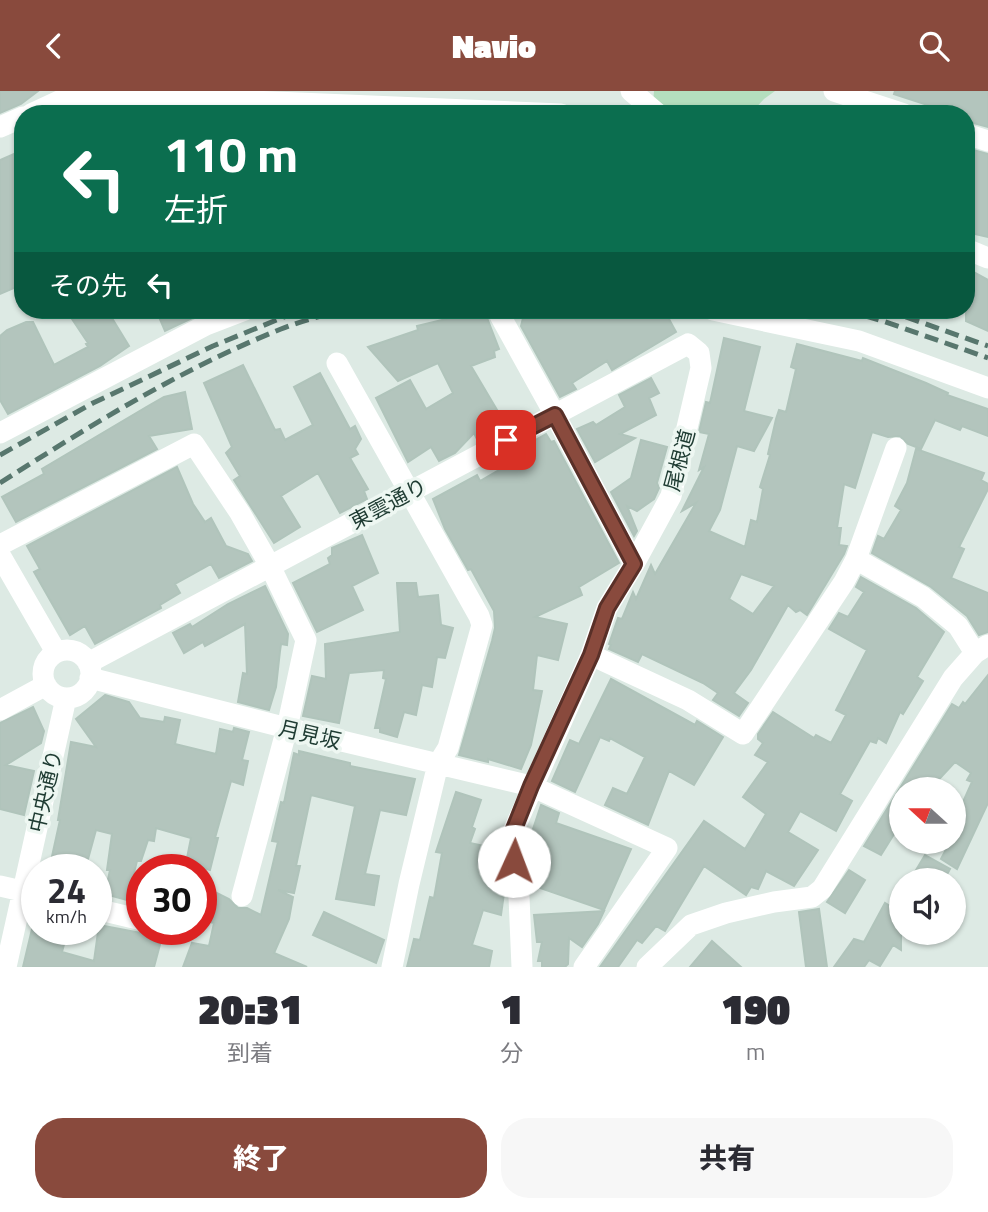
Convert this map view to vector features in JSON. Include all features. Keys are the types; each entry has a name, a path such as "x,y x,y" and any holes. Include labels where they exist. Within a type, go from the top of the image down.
{"street":[{"path":"631,91 647,105"},
{"path":"834,91 877,105"},
{"path":"57,96 132,96 346,105"},
{"path":"0,433 172,342 224,319"},
{"path":"502,319 634,564"},
{"path":"755,319 859,341 988,388"},
{"name":"東雲通り","path":"89,670 270,566 688,344"},
{"name":"尾根道","path":"522,967 519,897 512,834 591,655 607,608 671,496 701,368 699,353 688,344"},
{"path":"337,363 482,625 448,748 438,764 392,967"},
{"path":"0,545 194,444 240,513 270,566 306,640 287,729 242,896"},
{"path":"591,655 688,700 743,734 844,582 856,559 896,448"},
{"path":"0,555 56,652"},
{"path":"647,967 691,925 726,913 774,902 812,898 822,889 953,678 981,649 923,597 856,559"},
{"path":"72,650 84,657 89,670 84,690 73,697 54,694 46,685 43,670 46,662 56,652 72,650"},
{"name":"月見坂","path":"89,670 287,729 531,786 667,848 584,967"},
{"path":"0,710 46,685"},
{"name":"中央通り","path":"37,854 66,698"},
{"path":"0,886 21,891"},
{"name":"中央通り","path":"6,967 21,921"}],"green space":[{"path":"654,91 775,91 758,105 653,103"}],"building":[{"path":"0,91 38,91 21,104 0,113"},
{"path":"895,91 988,91 988,127 975,123 975,105 928,105 894,94"},
{"path":"975,150 988,154 988,237 975,234"},
{"path":"14,154 14,288 0,294 0,160"},
{"path":"975,273 988,280 988,331 966,321 975,319"},
{"path":"72,319 112,319 129,346 100,366 8,414 0,400 0,336 7,330 33,322 54,365 88,347"},
{"path":"160,319 190,319 165,331"},
{"path":"446,319 487,319 499,349 494,351 495,357 471,366 503,420 498,424 500,428 478,441 474,433 455,453 439,461 431,447 408,462 376,398 410,380 426,409 453,393 438,363 398,381 368,347 418,330 417,326"},
{"path":"523,319 669,319 676,332 612,370 607,361 572,383 576,389 560,397 521,326"},
{"path":"724,338 760,347 744,411 772,418 754,451 737,446 720,510 709,531 745,547 751,520 757,522 763,489 760,487 770,455 768,454 776,419 779,410 786,412 796,369 791,367 797,344 862,361 863,358 926,383 948,393 947,395 988,409 988,436 962,426 960,430 935,420 921,449 908,444 900,436 888,437 872,432 855,488 844,484 837,528 841,528 839,545 847,546 844,554 807,615 800,610 796,612 788,605 751,670 734,693 748,703 739,716 713,700 718,693 703,683 642,654 638,662 609,649 618,618 622,619 633,592 636,599 651,565 655,574 696,503 682,511 704,467 699,470 709,434 699,432 706,402 710,403","holes":["741,574 774,586 753,614 729,599"]},
{"path":"243,365 275,430 280,429 285,440 313,425 294,387 320,373 350,429 355,426 361,439 355,449 358,454 350,458 368,489 364,491 367,499 340,513 318,473 281,496 300,527 274,543 234,480 240,476 226,453 232,447 204,383"},
{"path":"651,378 659,393 649,398 656,415 620,434 635,438 595,462 577,429 593,422 596,425 625,407 619,395"},
{"path":"185,392 192,429 149,436 157,449 16,522 2,497 44,474 42,469 148,406 164,397"},
{"path":"546,434 551,442 554,441 619,563 579,587 582,595 535,617 567,624 558,660 537,655 533,690 542,691 531,745 521,769 488,759 488,762 459,755 492,641 495,628 494,611 445,529 433,499 477,475 480,481 520,458 518,454 525,446"},
{"path":"641,440 667,447 657,483 659,488 654,499 637,511 627,506 637,531 634,536 611,492 631,478"},
{"path":"916,449 984,473 981,480 988,484 988,489 959,547 964,549 951,578 988,593 988,632 979,635 967,616 931,587 872,553 878,536 884,539 901,510 895,506 907,483"},
{"path":"177,467 193,504 205,522 211,518 226,546 248,554 252,561 219,578 211,564 175,584 180,593 160,605 161,608 95,644 85,626 70,635 34,572 40,569 27,546"},
{"path":"362,535 378,573 352,586 363,610 317,632 293,583 330,564 328,558 332,555 332,548"},
{"path":"861,577 916,608 944,632 917,677 923,681 903,714 900,712 886,743 878,738 876,743 870,741 840,794 852,801 836,831 800,811 788,832 818,850 794,886 766,871 758,889 751,887 746,895 704,866 665,931 656,926 642,943 637,940 618,967 600,967 704,821 745,849 766,814 743,797 768,762 755,755 763,743 758,739 758,734 773,712 814,738 816,735 831,743 846,715 836,710 867,650 829,629 839,613 848,617 864,592 856,587"},
{"path":"397,583 416,583 418,597 438,595 441,625 453,628 445,658 437,657 432,687 422,685 416,715 404,712 397,737 375,728 386,679 383,678 384,670 349,673 339,723 303,716 312,676 326,679 325,644 400,632"},
{"path":"265,586 288,634 287,645 281,644 276,687 269,710 238,702 243,673 247,674 245,624 205,646 203,642 184,653 173,633 190,624 192,627 228,604"},
{"path":"988,675 988,803 966,850 966,795 972,782 967,780 971,773 955,762 941,777 907,777 952,704 959,708 963,702 965,704"},
{"path":"611,679 695,725 697,721 723,737 694,785 669,771 648,825 605,805 613,788 627,794 645,757 610,738 609,741 600,737 575,792 552,781 570,740 579,744"},
{"path":"105,695 129,702 140,718 164,722 165,717 180,720 175,744 216,754 220,729 233,732 234,728 249,732 242,760 248,761 243,785 231,781 215,838 218,838 214,854 188,854 191,838 156,828 154,841 148,840 143,854 126,854 126,900 112,896 112,854 109,854 112,834 96,830 89,854 53,854 71,742 96,747 76,719"},
{"path":"33,707 44,731 41,743 6,765 34,771 24,815 0,809 0,723"},
{"path":"299,751 350,763 350,766 415,779 406,815 380,810 365,874 379,876 374,905 336,899 355,806 311,795 296,866 300,866 294,893 278,890 293,897 289,919 274,953 307,967 183,967 191,945 217,945 217,893 238,908 247,908 261,915 278,842 272,841 281,802 284,803 294,753 299,755"},
{"path":"456,792 481,800 470,843 498,849 496,856 501,858 505,886 501,915 483,910 472,945 492,951 489,967 407,967 414,939 420,940 430,897 434,898 442,853 436,852"},
{"path":"541,805 559,813 556,823 631,849 604,910 540,888 542,884 530,880 527,847"},
{"path":"889,806 889,842 881,855 864,846"},
{"path":"944,854 964,854 957,868 941,859"},
{"path":"925,855 948,868 917,868"},
{"path":"849,870 865,880 845,913 827,902"},
{"path":"885,903 889,905 889,945 893,945 880,966 869,960 864,967 834,967 854,939 864,942"},
{"path":"819,909 827,967 806,967 799,912"},
{"path":"604,911 582,947 569,938 568,964 565,967 542,967 542,961 538,961 542,942 537,942 534,915"},
{"path":"324,912 384,940 376,963 313,935"},
{"path":"112,927 126,930 126,945 160,945 154,967 23,967 28,945 64,945 62,952 94,961 96,945 112,945"},
{"path":"712,941 741,967 690,967"}],"railway":[{"path":"0,455 93,403 213,346 279,319"},
{"path":"0,483 172,380 244,345 311,319"},
{"path":"876,319 988,358"},
{"path":"912,319 988,346"}],"route":[{"path":"506,440 555,415 634,564 607,608 591,655 531,786 512,834 514,861"}]}
